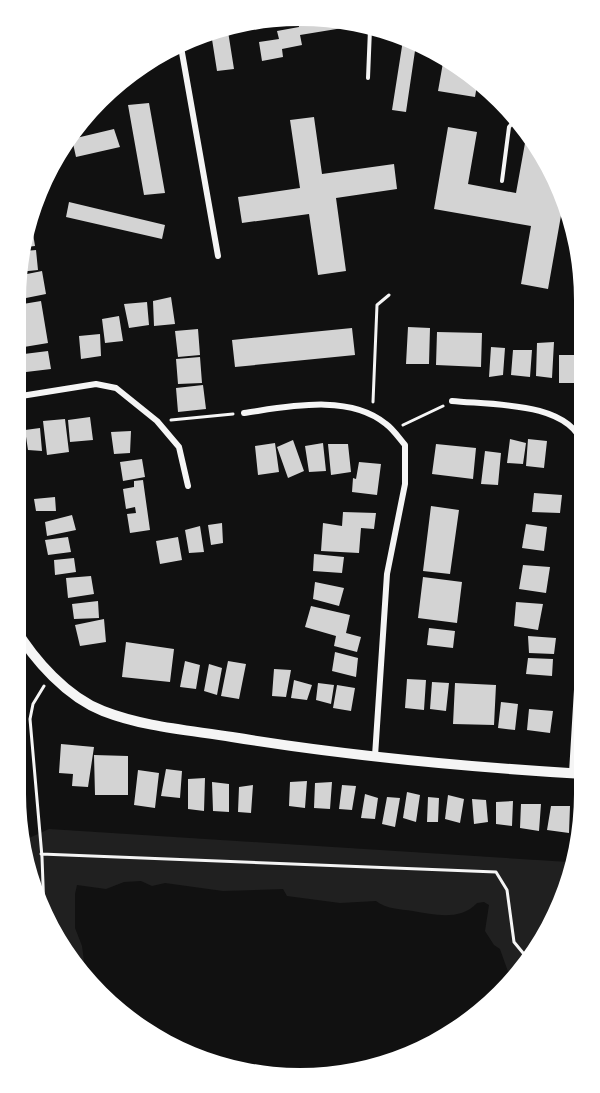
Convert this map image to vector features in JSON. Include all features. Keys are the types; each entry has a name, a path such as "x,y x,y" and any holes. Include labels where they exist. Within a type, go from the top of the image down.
{"street":[{"path":"182,53 218,256"},
{"path":"26,395 96,384 116,388 158,421 179,447 188,486"},
{"path":"452,401 535,409 560,418 574,429"},
{"path":"244,413 310,404 358,409 385,423 405,445 405,484 387,574 375,756"},
{"path":"26,644 52,674 76,696 101,711 133,721 279,745 441,764 572,773 574,740"}],"lane":[{"path":"368,78 370,35"},
{"path":"502,181 511,125"}],"path":[{"path":"372,416 377,306 389,295"},
{"path":"392,430 452,401"},
{"path":"158,421 244,413"},
{"path":"43,889 30,719 33,704 52,674"},
{"path":"41,854 496,872 507,890 514,942 523,953"}],"shaded area":[{"path":"49,829 566,862 554,898 538,930 508,972 500,949 494,945 485,931 489,905 484,902 477,903 463,912 438,915 384,906 376,901 340,903 287,896 283,889 223,891 165,883 152,886 141,881 124,882 106,889 77,885 75,928 82,946 84,962 62,930 46,898 35,864 29,838"}],"building":[{"path":"299,27 339,29 300,35 302,45 282,49 283,57 262,61 259,42 279,39 277,31"},
{"path":"229,35 234,69 217,71 212,40"},
{"path":"402,45 415,51 406,112 392,110"},
{"path":"443,65 476,90 475,97 438,91"},
{"path":"149,103 165,193 144,195 128,105"},
{"path":"314,117 322,174 394,164 397,189 336,198 346,271 318,275 309,214 242,223 238,197 300,188 290,120"},
{"path":"448,127 477,132 468,184 516,193 525,143 554,195 561,215 548,289 521,284 531,226 434,209"},
{"path":"114,129 120,147 76,157 73,145 79,137"},
{"path":"69,202 165,225 162,239 66,217"},
{"path":"36,250 38,270 27,271 30,251"},
{"path":"42,271 46,294 26,298 27,274"},
{"path":"171,297 175,324 154,326 153,301"},
{"path":"41,301 48,343 26,347 26,304"},
{"path":"147,302 149,325 129,328 124,304"},
{"path":"119,316 123,341 105,343 102,319"},
{"path":"408,327 430,328 429,364 406,364"},
{"path":"352,328 355,355 235,367 232,340"},
{"path":"198,329 200,355 178,357 175,331"},
{"path":"437,332 482,333 481,367 436,365"},
{"path":"100,334 101,356 81,359 79,336"},
{"path":"554,342 552,378 536,376 537,343"},
{"path":"491,347 505,348 503,375 489,377"},
{"path":"513,350 532,350 530,377 511,375"},
{"path":"48,351 51,369 26,372 26,354"},
{"path":"559,355 574,355 574,383 559,383"},
{"path":"200,357 202,383 178,384 176,359"},
{"path":"203,385 206,409 178,412 176,388"},
{"path":"90,417 93,440 70,442 68,420"},
{"path":"65,419 69,452 47,455 43,421"},
{"path":"40,428 42,451 28,450 26,430"},
{"path":"131,431 130,453 114,454 111,432"},
{"path":"510,439 526,443 523,464 507,463"},
{"path":"528,439 547,441 544,468 526,466"},
{"path":"293,440 304,471 288,478 277,447"},
{"path":"275,443 279,472 258,475 255,446"},
{"path":"323,443 326,471 309,472 305,446"},
{"path":"328,444 348,444 351,472 331,475"},
{"path":"436,444 476,448 473,479 432,474"},
{"path":"485,451 501,453 498,485 481,484"},
{"path":"142,459 145,477 123,481 120,462"},
{"path":"359,462 381,464 377,495 352,492 353,478 356,479"},
{"path":"143,480 150,530 130,533 127,514 136,513 135,507 126,509 123,489 134,487 134,481"},
{"path":"534,493 562,495 560,513 532,512"},
{"path":"55,497 56,511 36,511 34,499"},
{"path":"431,506 459,510 450,574 423,571"},
{"path":"343,512 376,513 374,529 361,528 359,553 321,551 323,523 342,526"},
{"path":"72,515 76,530 47,536 45,522"},
{"path":"222,523 223,543 211,545 208,525"},
{"path":"526,524 547,527 544,551 522,548"},
{"path":"200,526 204,552 189,553 185,530"},
{"path":"68,537 71,552 48,555 45,540"},
{"path":"178,537 182,560 160,564 156,541"},
{"path":"314,554 344,557 342,573 313,571"},
{"path":"74,558 76,572 55,575 54,560"},
{"path":"523,565 550,567 546,593 519,589"},
{"path":"91,576 94,594 68,598 66,578"},
{"path":"423,577 462,582 457,623 418,618"},
{"path":"315,582 344,588 339,606 313,599"},
{"path":"98,601 99,618 74,619 72,604"},
{"path":"516,602 543,604 538,630 514,626"},
{"path":"311,606 350,615 346,633 361,637 357,652 334,646 336,636 305,627"},
{"path":"104,619 106,642 80,646 75,625"},
{"path":"429,628 455,631 453,648 427,645"},
{"path":"528,636 556,638 554,654 529,653"},
{"path":"126,642 174,649 170,682 122,677"},
{"path":"335,652 358,658 356,677 332,671"},
{"path":"528,658 553,659 552,676 526,674"},
{"path":"185,661 200,665 196,689 180,687"},
{"path":"228,661 246,664 239,699 221,696"},
{"path":"209,664 222,668 217,695 204,691"},
{"path":"274,669 291,670 286,697 272,696"},
{"path":"407,679 426,680 424,710 405,708"},
{"path":"294,680 312,685 307,700 291,698"},
{"path":"432,682 449,683 446,711 430,709"},
{"path":"318,683 334,685 331,704 316,700"},
{"path":"455,683 496,685 494,725 453,724"},
{"path":"337,685 355,688 351,711 333,708"},
{"path":"501,702 518,704 515,730 498,728"},
{"path":"529,709 553,711 550,733 527,730"},
{"path":"61,744 94,747 88,787 72,786 73,774 59,773"},
{"path":"94,755 128,756 128,795 95,795"},
{"path":"166,769 182,771 180,798 161,796"},
{"path":"138,770 159,773 155,808 134,805"},
{"path":"205,778 204,811 188,809 188,779"},
{"path":"307,781 305,808 289,806 290,782"},
{"path":"212,782 229,784 229,812 213,811"},
{"path":"332,782 330,809 314,808 315,783"},
{"path":"253,785 251,813 238,812 239,787"},
{"path":"342,785 356,786 352,810 339,809"},
{"path":"407,792 420,795 416,822 403,818"},
{"path":"365,794 378,798 375,819 361,818"},
{"path":"448,795 464,799 460,823 445,819"},
{"path":"387,797 400,798 395,827 382,824"},
{"path":"428,797 439,798 438,822 427,822"},
{"path":"472,799 486,800 488,822 474,824"},
{"path":"513,801 512,826 496,824 496,802"},
{"path":"521,804 541,804 539,831 520,828"},
{"path":"551,806 570,806 569,833 547,830"}]}
